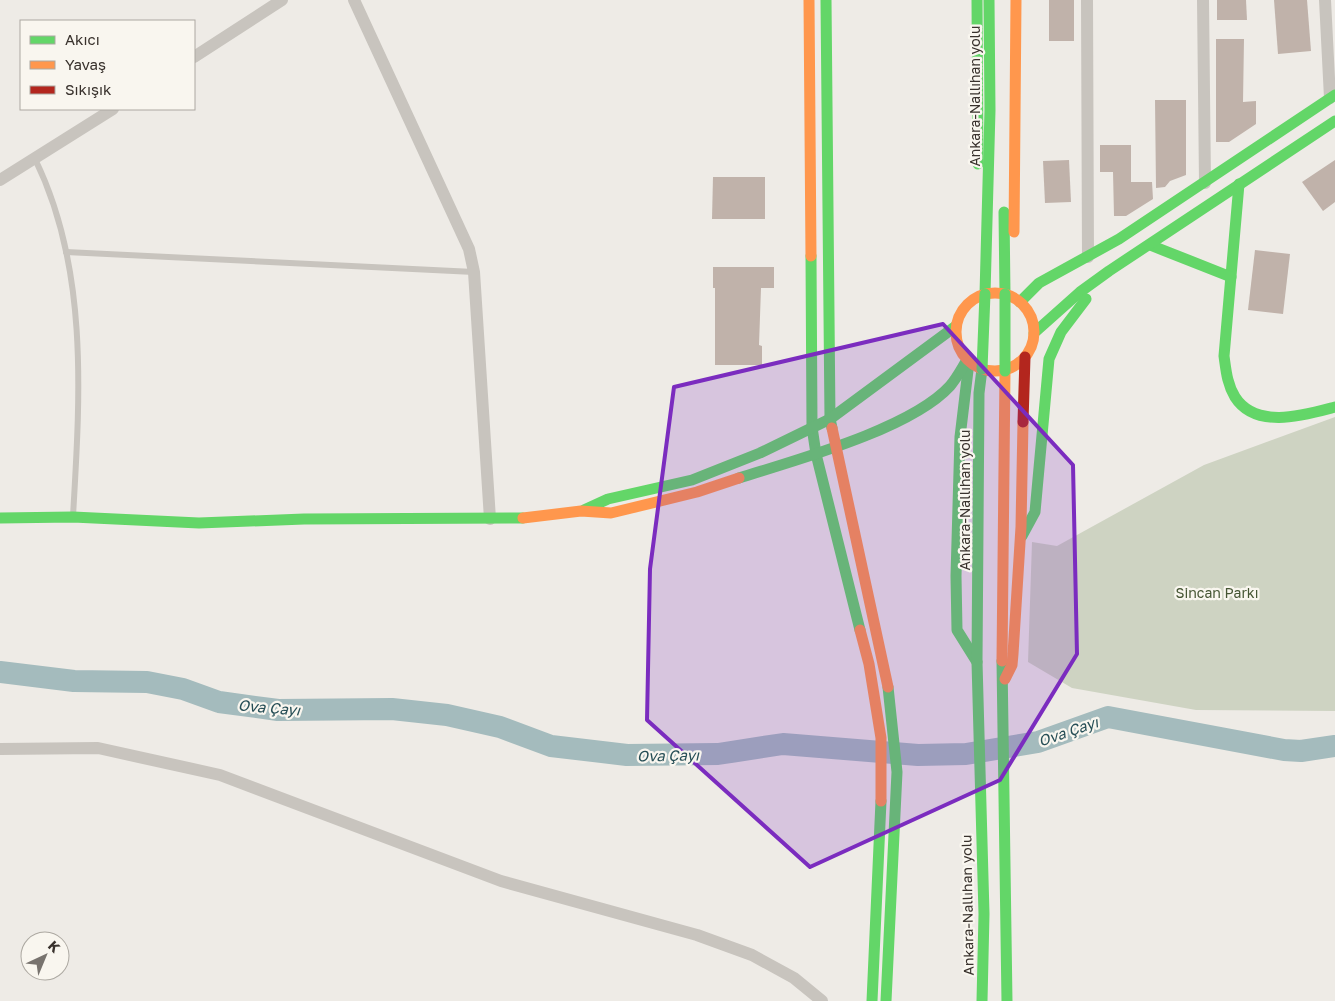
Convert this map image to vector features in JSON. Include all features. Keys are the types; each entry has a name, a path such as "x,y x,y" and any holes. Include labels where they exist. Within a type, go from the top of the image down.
{"main road":[{"path":"809,0 812,427 816,454 871,672 880,730 881,818 872,1001"},
{"path":"826,0 830,419 892,708 897,772 886,1001"},
{"path":"977,0 980,296"},
{"name":"Ankara-Nallıhan yolu","path":"982,1001 984,914 977,662 979,393 982,369 980,296 990,119 989,0"},
{"path":"1007,1001 1002,687 1002,472 1006,394 1005,371 1013,298 1016,0"},
{"path":"1003,65 1013,298"},
{"path":"1013,298 1088,257 1206,183 1333,96"},
{"path":"1034,333 1080,292 1109,271 1335,121"},
{"path":"1240,184 1224,356 1226,376 1232,392 1241,404 1256,414 1281,420 1335,407"},
{"path":"1150,245 1231,277"},
{"path":"1020,538 1035,512 1049,359 1054,344 1069,320 1109,271"},
{"path":"996,293 1013,298 1030,316 1034,333 1030,350 1025,357 1014,366 1001,371 987,370 968,360 957,341 956,326 960,313 980,296 996,293"},
{"path":"581,511 608,499 692,480 760,453 830,419 956,326"},
{"path":"1002,687 1012,665 1013,654 1020,538 1025,357"},
{"path":"0,518 73,517 199,523 304,519 490,519 528,518 581,511 611,513 652,505 816,454 896,422 934,399 951,385 968,360"},
{"path":"968,360 960,437 956,576 957,630 977,662"},
{"path":"979,393 992,385 1002,388 1006,394"}],"street":[{"path":"195,56 282,0"},
{"path":"354,0 469,249 474,272 490,519"},
{"path":"1087,0 1088,257"},
{"path":"1203,0 1206,183"},
{"path":"1325,0 1333,96"},
{"path":"0,180 111,110"},
{"path":"0,750 98,748 220,775 501,881 697,935 752,955 794,978 822,1001"}],"lane":[{"path":"35,159 56,208 66,252 75,320 79,378 73,517"},
{"path":"66,252 474,272"}],"highlighted area":[{"path":"943,324 1073,465 1077,654 1000,780 810,867 647,720 650,569 674,387"}],"green space":[{"name":"Sincan Parkı","path":"1335,417 1335,711 1196,710 1072,688 1028,662 1032,542 1057,546 1204,465"}],"building":[{"path":"1049,0 1074,0 1074,41 1049,41"},
{"path":"1217,0 1246,0 1247,20 1217,20"},
{"path":"1274,0 1307,0 1311,51 1278,54"},
{"path":"1216,39 1244,39 1243,102 1256,101 1256,124 1229,142 1216,142"},
{"path":"1155,100 1186,100 1186,175 1170,181 1165,187 1156,188"},
{"path":"1100,145 1131,145 1131,182 1152,182 1153,199 1126,216 1114,216 1113,172 1100,172"},
{"path":"1069,160 1071,202 1045,203 1043,161"},
{"path":"1335,160 1335,202 1323,211 1302,182"},
{"path":"713,177 765,177 765,219 712,219"},
{"path":"1255,250 1290,254 1283,314 1248,310"},
{"path":"713,267 774,267 774,288 761,288 759,345 762,346 762,365 715,365 715,288 713,288"}],"waterway":[{"name":"Ova Çayı","path":"0,672 74,681 147,682 183,689 219,702 278,710 392,709 447,715 500,727 551,746 627,755 718,754 783,744 918,755 966,754 1038,742 1108,717 1284,750 1301,751 1335,746"}],"traffic: fast":[{"path":"826,0 830,419 832,428"},
{"path":"977,0 978,164"},
{"path":"985,294 990,110 989,0"},
{"path":"1020,302 1039,283 1119,239 1335,95"},
{"path":"1034,333 1080,292 1109,271 1335,121"},
{"path":"1239,184 1224,356 1227,377 1232,392 1244,407 1255,414 1268,417 1296,416 1335,407"},
{"path":"1004,212 1005,294"},
{"path":"1150,245 1231,277"},
{"path":"811,256 812,427 816,454 860,630"},
{"path":"982,369 985,294"},
{"path":"1005,294 1005,371"},
{"path":"1022,536 1035,512 1049,359 1061,332 1086,299"},
{"path":"584,510 608,499 692,480 760,453 830,419 956,326"},
{"path":"739,478 821,452 909,416 932,402 950,386 967,360"},
{"path":"969,362 960,437 956,576 957,630 977,662"},
{"path":"982,369 979,393 977,662 984,914 982,1001"},
{"path":"0,518 73,517 199,523 304,519 523,518"},
{"path":"1002,661 1007,1001"},
{"path":"886,1001 897,772 888,687"},
{"path":"872,1001 881,801"}],"traffic: slow":[{"path":"809,0 811,256"},
{"path":"1014,232 1016,0"},
{"path":"995,293 1010,296 1023,304 1031,317 1034,332 1031,347 1023,360 1010,368 995,371 980,368 967,360 959,347 956,332 959,317 967,304 980,296 995,293"},
{"path":"1002,661 1005,371"},
{"path":"1005,679 1012,665 1013,654 1021,527 1023,422"},
{"path":"832,428 888,687"},
{"path":"523,518 581,511 611,513 697,492 739,478"},
{"path":"860,630 869,664 881,738 881,801"}],"traffic: jam":[{"path":"1023,422 1025,357"}]}
